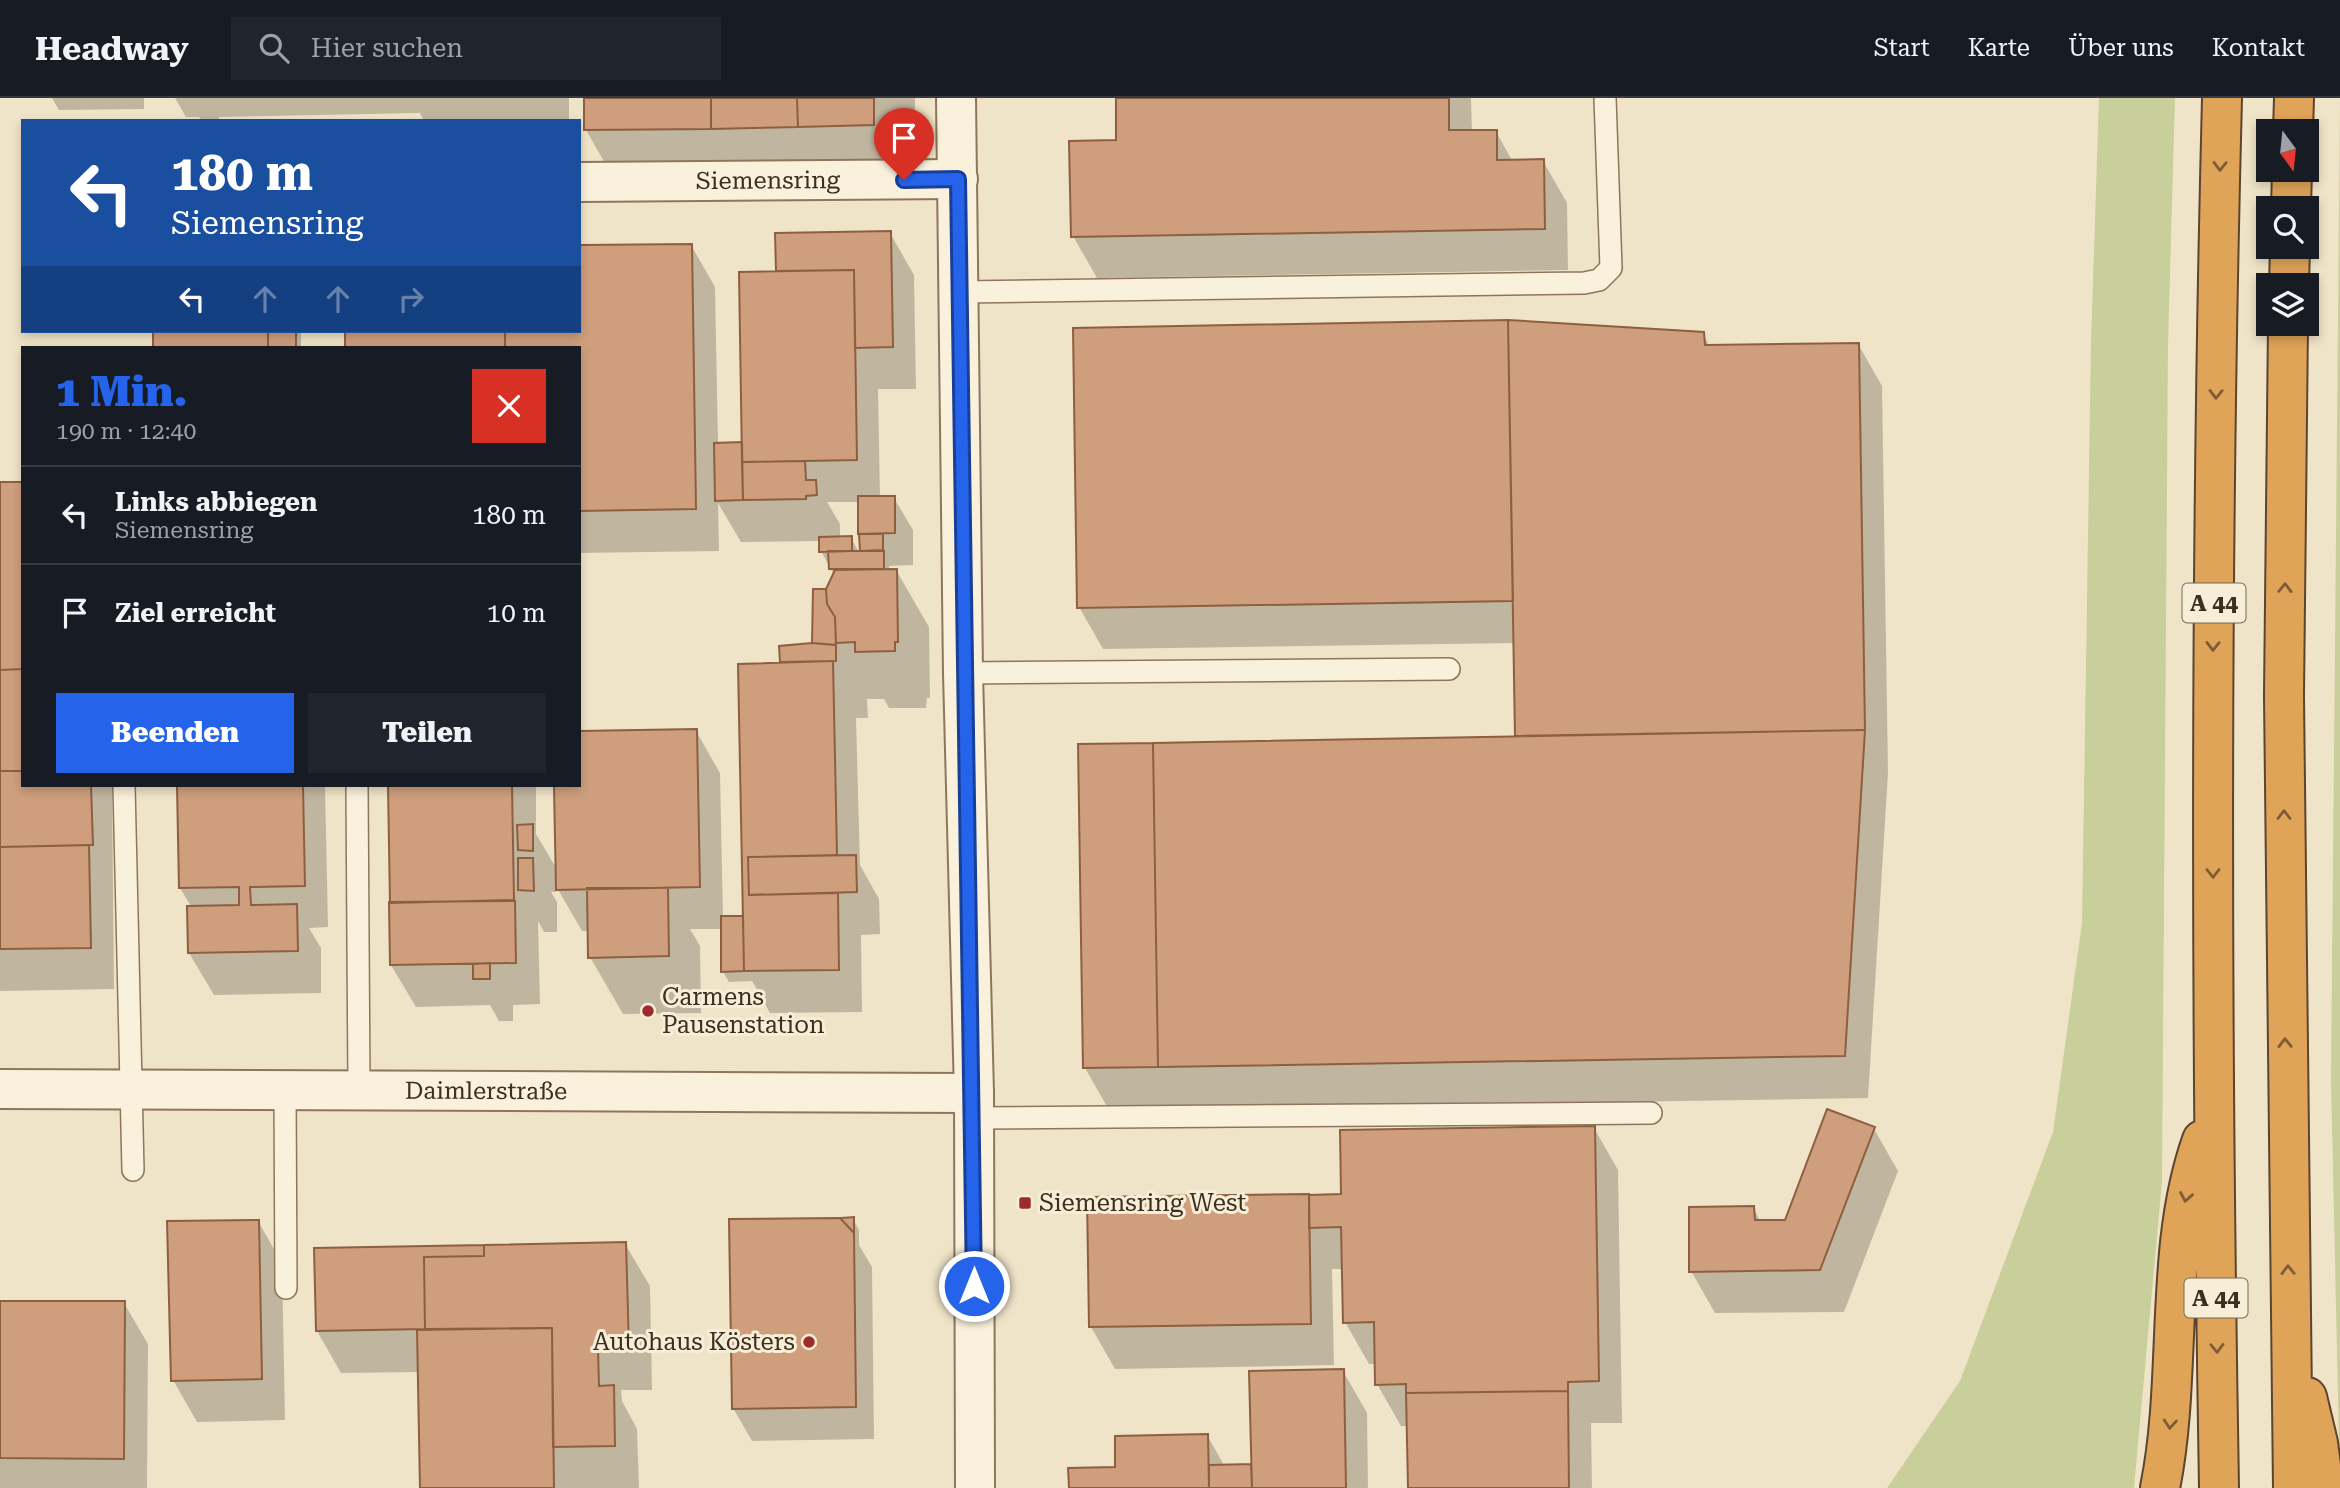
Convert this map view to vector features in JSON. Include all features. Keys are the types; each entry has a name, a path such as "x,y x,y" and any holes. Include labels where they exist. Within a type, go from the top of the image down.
{"highway":[{"name":"A 44","path":"2219,1488 2213,1108 2213,669 2222,98"},
{"path":"2293,119 2294,98"},
{"path":"2288,336 2284,710 2289,1338 2293,1488"},
{"path":"2160,1488 2172,1405 2185,1200 2192,1168 2213,1108"},
{"path":"2289,1338 2315,1431 2325,1488"}],"street":[{"path":"956,98 963,673 974,1105 975,1488"},
{"name":"Siemensring","path":"581,182 958,179"},
{"name":"Daimlerstraße","path":"0,1089 132,1092 359,1089 974,1105"}],"lane":[{"path":"960,292 1584,283 1599,280 1611,268 1605,98"},
{"path":"963,673 1449,669"},
{"path":"124,787 133,1170"},
{"path":"357,787 359,1089"},
{"path":"285,1089 286,1288"},
{"path":"974,1105 1651,1113"}],"green space":[{"path":"2099,98 2175,98 2168,345 2162,1182 2134,1488 1887,1488 1960,1381 2053,1132 2082,923 2091,341"},
{"path":"2340,98 2340,1488 2331,1080"}],"building":[{"path":"584,98 711,98 711,129 584,130"},
{"path":"711,98 797,98 798,127 711,129"},
{"path":"797,98 874,98 874,125 798,127"},
{"path":"1116,98 1449,98 1449,130 1497,130 1497,160 1544,159 1545,229 1071,237 1069,141 1116,140"},
{"path":"891,231 893,347 855,348 854,270 776,271 775,233"},
{"path":"692,244 696,509 581,511 581,346 505,346 505,333 581,333 581,245"},
{"path":"854,270 857,460 742,462 739,272"},
{"path":"1508,320 1704,332 1705,345 1859,343 1865,730 1515,736"},
{"path":"1508,320 1513,601 1077,608 1073,328"},
{"path":"153,333 268,333 268,346 153,346"},
{"path":"268,333 296,333 296,346 268,346"},
{"path":"345,333 505,333 505,346 345,346"},
{"path":"742,442 743,500 715,501 714,443"},
{"path":"805,461 806,480 816,480 817,495 806,496 806,499 743,500 742,462"},
{"path":"0,482 21,482 21,669 0,670"},
{"path":"858,496 895,496 895,533 858,534"},
{"path":"859,534 883,534 883,550 860,551"},
{"path":"852,536 852,551 819,552 819,537"},
{"path":"828,551 884,551 884,569 829,569"},
{"path":"897,569 898,642 895,642 895,651 855,652 855,642 836,643 835,617 827,604 826,589 835,570"},
{"path":"813,589 826,589 827,604 835,617 836,645 812,643"},
{"path":"812,643 836,645 836,661 780,662 779,646"},
{"path":"833,661 837,855 748,857 749,895 838,893 839,970 744,971 738,664"},
{"path":"21,669 21,771 0,771 0,670"},
{"path":"697,729 700,887 556,890 554,787 581,787 581,731"},
{"path":"1865,730 1845,1056 1158,1067 1153,743"},
{"path":"1153,743 1158,1067 1083,1068 1078,744"},
{"path":"0,771 21,771 21,787 91,787 93,845 0,847"},
{"path":"177,787 303,787 305,886 250,887 251,905 297,904 298,951 188,953 187,906 239,905 239,887 179,888"},
{"path":"388,787 512,787 514,900 390,903"},
{"path":"533,824 533,851 518,850 517,825"},
{"path":"89,845 91,948 0,949 0,847"},
{"path":"856,855 857,892 749,895 748,857"},
{"path":"518,858 533,858 534,891 518,890"},
{"path":"587,888 668,888 669,956 588,958"},
{"path":"515,901 516,963 390,965 389,902"},
{"path":"721,916 743,916 744,971 721,972"},
{"path":"490,963 490,979 473,979 473,964"},
{"path":"1827,1109 1875,1127 1820,1270 1689,1272 1689,1207 1754,1206 1755,1220 1785,1220"},
{"path":"1595,1126 1599,1381 1568,1382 1568,1391 1406,1393 1406,1384 1375,1385 1374,1322 1343,1323 1341,1227 1309,1228 1309,1195 1341,1194 1340,1130"},
{"path":"1309,1194 1311,1324 1089,1327 1087,1197"},
{"path":"854,1217 854,1233 840,1218"},
{"path":"840,1218 854,1233 856,1407 732,1409 729,1219"},
{"path":"259,1220 262,1379 171,1381 167,1221"},
{"path":"626,1242 629,1349 598,1349 599,1386 614,1385 615,1446 553,1447 552,1328 425,1329 424,1257 484,1256 484,1245"},
{"path":"484,1245 484,1256 424,1257 425,1329 316,1331 314,1248"},
{"path":"0,1301 125,1301 124,1459 0,1458"},
{"path":"552,1328 554,1488 420,1488 417,1330"},
{"path":"1344,1369 1346,1488 1252,1488 1249,1371"},
{"path":"1568,1391 1569,1488 1408,1488 1406,1393"},
{"path":"1208,1434 1209,1488 1069,1488 1068,1468 1115,1467 1115,1436"},
{"path":"1251,1464 1252,1488 1209,1488 1209,1465"}],"place":[{"name":"Carmens Pausenstation","path":"648,1011"},
{"name":"Siemensring West","path":"1025,1203"},
{"name":"Autohaus Kösters","path":"809,1342"}],"route":[{"path":"904,180 958,179 963,673 974,1093 974,1286"}]}
